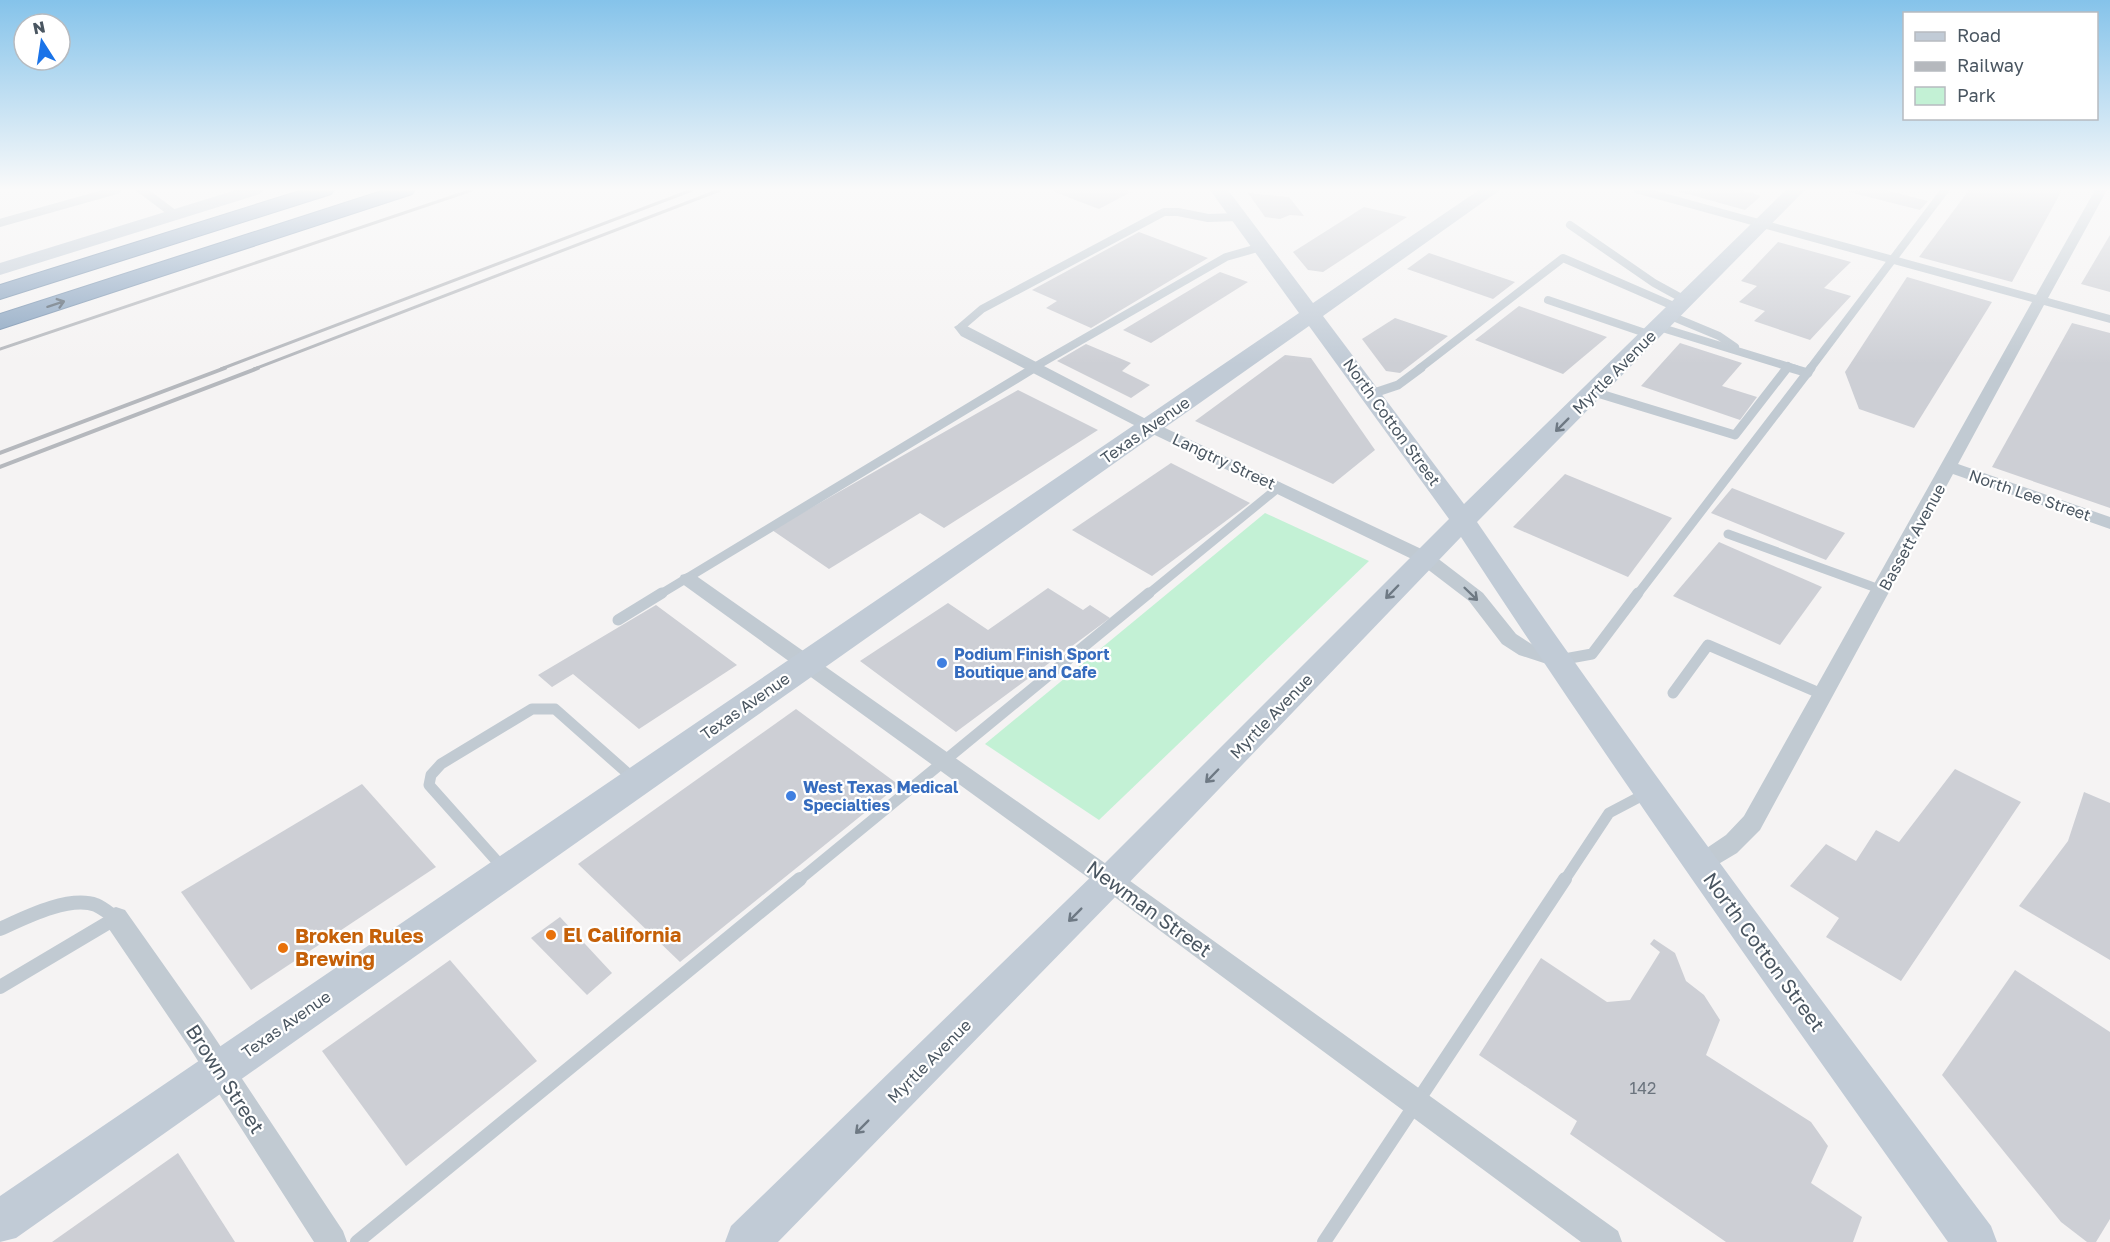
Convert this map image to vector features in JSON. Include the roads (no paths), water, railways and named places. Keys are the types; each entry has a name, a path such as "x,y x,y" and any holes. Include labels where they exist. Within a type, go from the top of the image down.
{"highway":[{"path":"0,276 89,248"},
{"path":"0,292 140,248"},
{"path":"0,322 227,248"}],"main road":[{"path":"0,269 67,248"},
{"name":"North Cotton Street","path":"1262,248 1464,522 1556,660 1700,865 1975,1242"},
{"name":"Texas Avenue","path":"0,1222 1407,248"},
{"name":"Myrtle Avenue","path":"747,1242 1110,880 1425,558 1464,522 1738,248"}],"street":[{"path":"1850,248 2110,319"},
{"name":"Bassett Avenue","path":"1700,865 1721,853 1742,836 1752,823 2069,248"},
{"name":"Langtry Street","path":"961,327 966,333 1149,426 1425,558"},
{"name":"North Lee Street","path":"1950,467 2110,523"},
{"path":"1425,558 1476,597 1509,639 1526,650 1556,660"},
{"name":"Newman Street","path":"688,579 805,665 1110,880 1415,1105 1607,1242"},
{"name":"Brown Street","path":"116,918 220,1070 332,1242"}],"lane":[{"path":"961,327 982,309 1097,248"},
{"path":"618,620 1033,368 1226,257 1258,248"},
{"path":"1603,248 1654,283 1669,317"},
{"path":"1556,660 1592,654 1903,248"},
{"path":"1371,394 1398,385 1563,258 1669,317 1744,353 1808,373"},
{"path":"1548,300 1669,317 1719,336 1744,353"},
{"path":"1594,392 1735,435 1788,366"},
{"path":"357,1242 1279,487"},
{"path":"1728,534 1882,590"},
{"path":"1673,693 1708,645 1824,695"},
{"path":"506,872 429,785 431,775 441,764 532,709 545,708 555,710 637,781"},
{"path":"1324,1242 1609,813 1649,792"},
{"path":"0,929 40,912 70,904 94,903 116,918 0,987"}],"railway":[{"path":"0,349 300,248"},
{"path":"221,369 539,248"},
{"path":"254,369 569,248"},
{"path":"0,453 225,368"},
{"path":"0,467 258,368"}],"place":[{"name":"Podium Finish Sport Boutique and Cafe","path":"942,663"},
{"name":"West Texas Medical Specialties","path":"791,796"},
{"name":"El California","path":"551,935"},
{"name":"Broken Rules Brewing","path":"283,948"}]}
